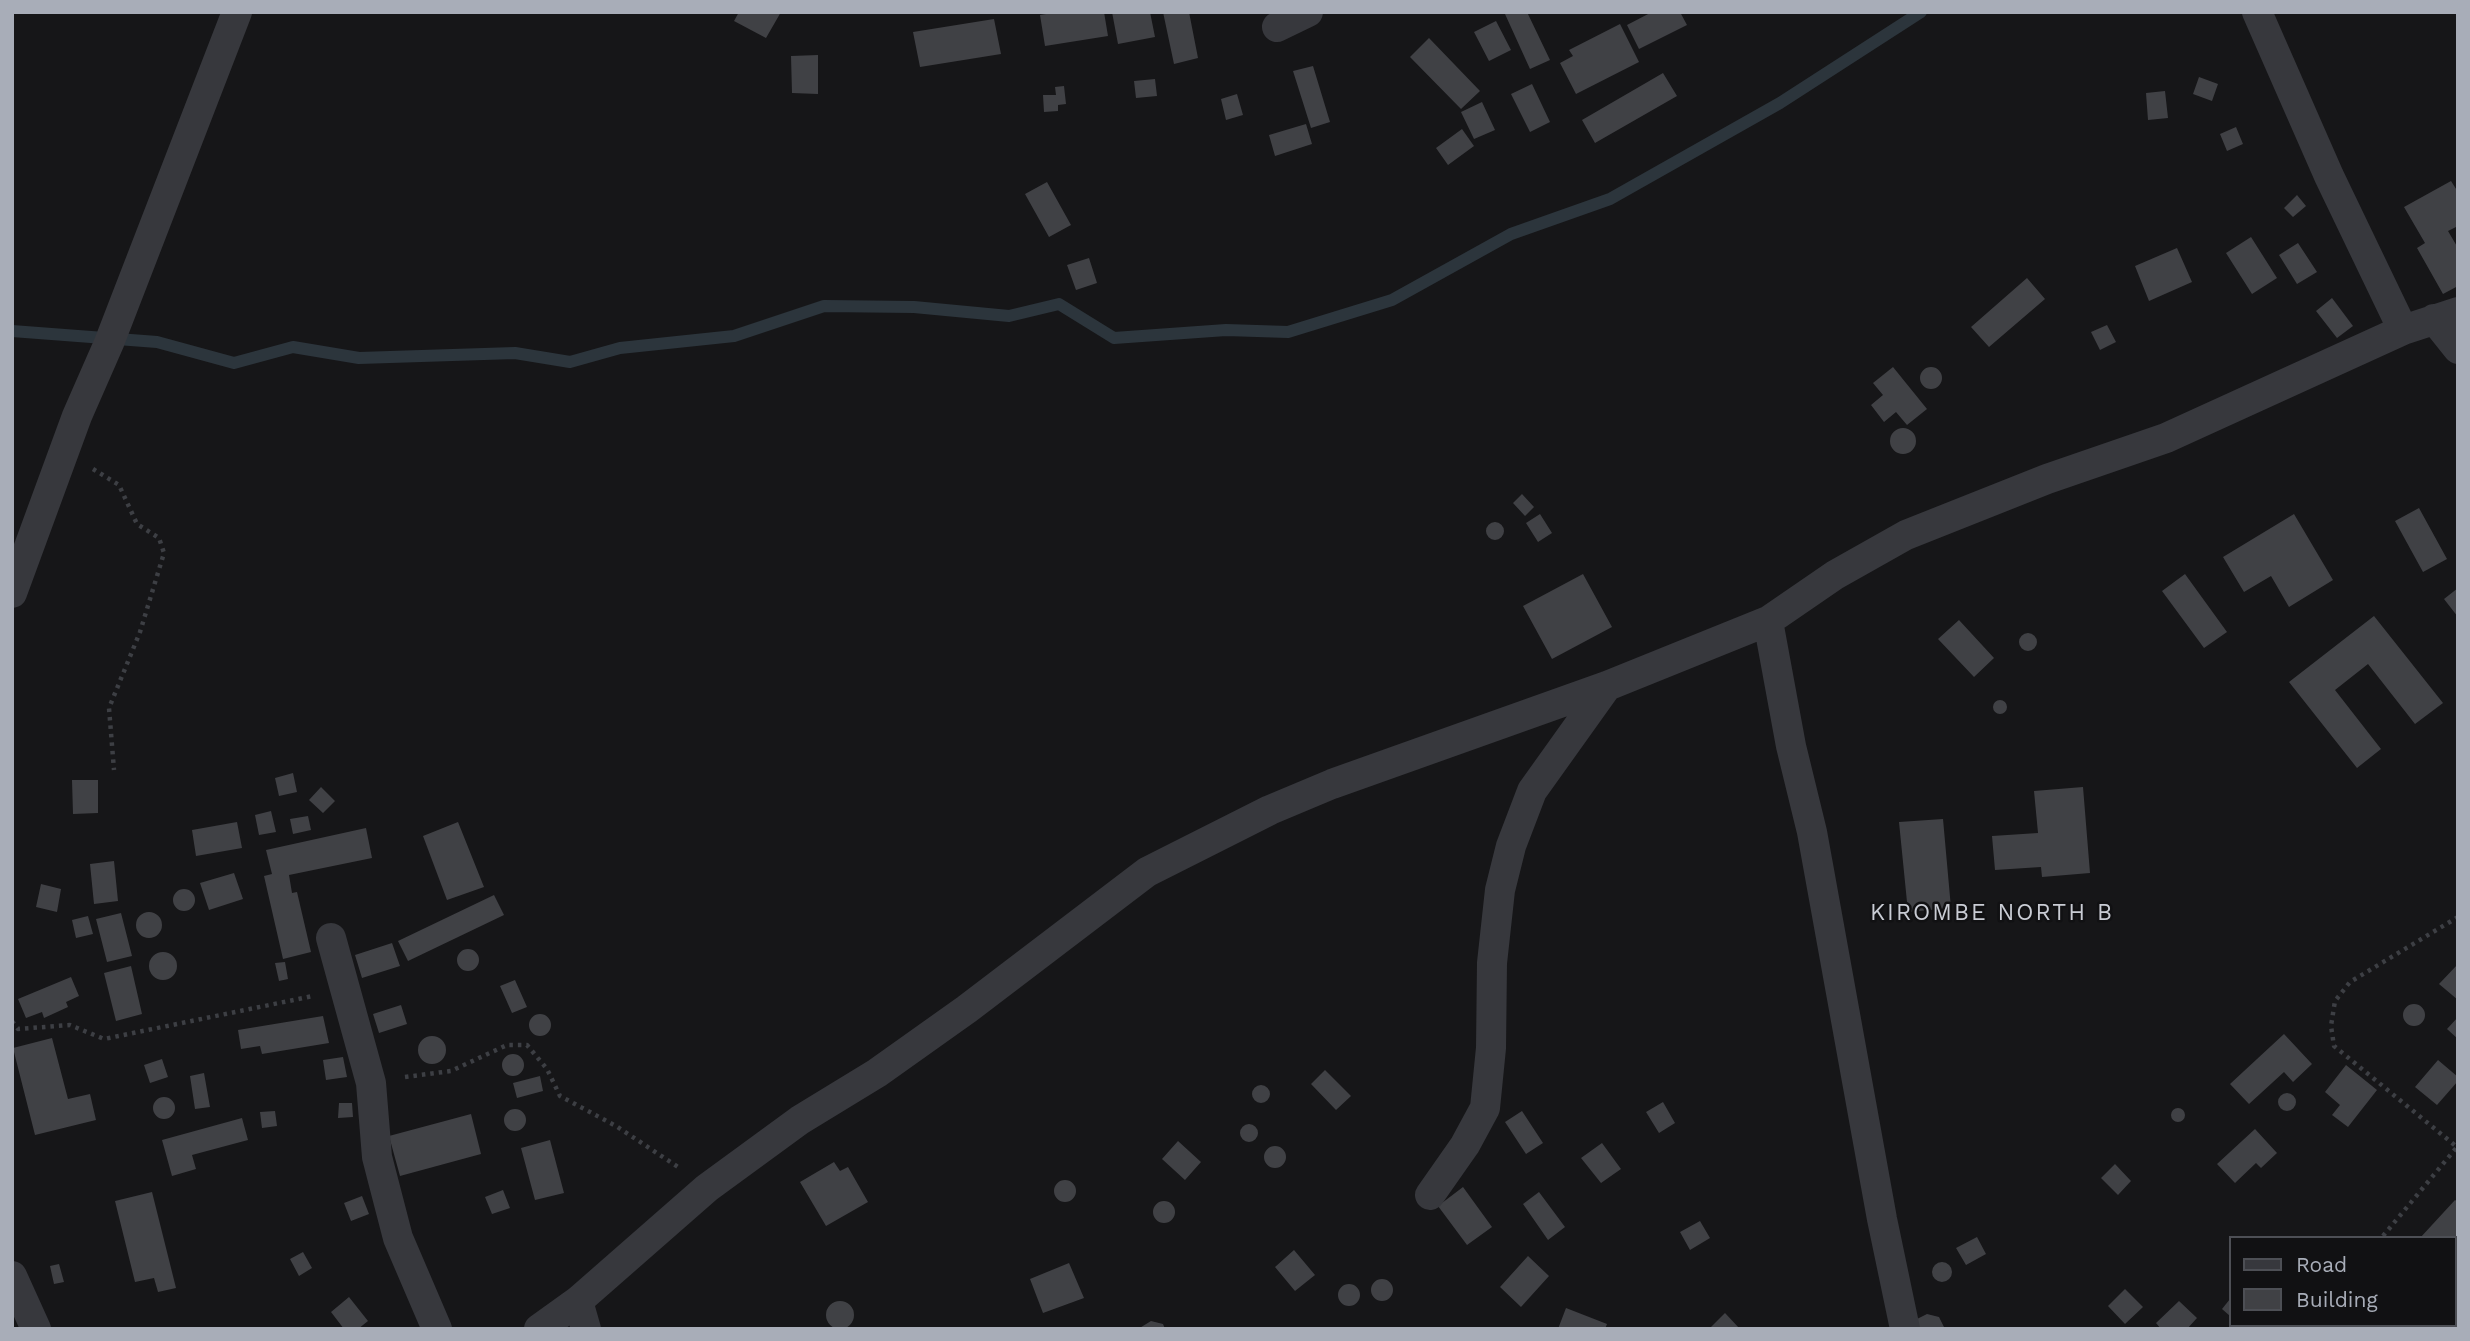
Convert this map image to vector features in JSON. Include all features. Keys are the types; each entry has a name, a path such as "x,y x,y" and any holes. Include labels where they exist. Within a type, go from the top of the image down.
{"street":[{"path":"12,593 77,416 109,343 236,12"},
{"path":"1277,27 1308,12"},
{"path":"2258,12 2329,176 2403,330"},
{"path":"540,1329 582,1315 706,1188 800,1120 877,1073 945,1025 1147,872 1270,810 1332,784 1607,686 1768,621 1835,575 1906,535 2047,479 2166,438 2403,330 2446,316 2458,349"},
{"path":"1768,621 1812,832 1882,1219 1905,1329"},
{"path":"1430,1195 1465,1145 1485,1108 1491,1048 1492,963 1500,890 1511,846 1532,791 1564,742 1607,686"},
{"path":"331,938 371,1083 377,1157 398,1238 437,1329"},
{"path":"12,1276 36,1329"}],"path":[{"path":"77,416 92,451 92,468 120,485 137,524 159,538 164,553 141,632 109,708 114,769"},
{"path":"2382,1236 2457,1147 2334,1046 2331,1026 2335,1001 2350,982 2458,917"},
{"path":"12,1021 18,1029 70,1025 104,1039 345,988"},
{"path":"371,1083 451,1072 507,1045 527,1045 547,1069 560,1096 616,1126 706,1188"}],"building":[{"path":"739,12 781,12 766,38 734,21"},
{"path":"1058,12 1104,12 1108,36 1045,46 1040,15"},
{"path":"1112,12 1150,12 1155,37 1118,44"},
{"path":"1163,12 1189,12 1198,58 1174,64"},
{"path":"1527,12 1550,60 1530,69 1505,14"},
{"path":"1652,12 1680,12 1687,25 1639,49 1627,25"},
{"path":"994,19 1001,54 920,67 913,32"},
{"path":"1496,21 1511,50 1489,61 1474,32"},
{"path":"1620,24 1639,62 1576,94 1560,63 1573,56 1569,50"},
{"path":"1429,38 1480,91 1461,109 1410,57"},
{"path":"818,55 818,94 792,93 791,56"},
{"path":"1313,66 1330,122 1311,128 1293,71"},
{"path":"1663,73 1677,96 1595,143 1582,120"},
{"path":"2199,77 2218,84 2212,101 2193,94"},
{"path":"1155,79 1157,96 1136,98 1134,81"},
{"path":"1532,84 1550,122 1530,132 1511,94"},
{"path":"1064,86 1066,104 1058,105 1058,111 1044,112 1043,95 1056,95 1055,87"},
{"path":"2165,91 2168,118 2148,120 2146,93"},
{"path":"1237,94 1243,115 1226,120 1221,99"},
{"path":"1482,102 1495,130 1474,139 1461,112"},
{"path":"1306,124 1312,144 1275,156 1269,135"},
{"path":"2236,127 2243,144 2227,151 2220,134"},
{"path":"1462,129 1474,146 1448,165 1436,148"},
{"path":"2451,181 2458,192 2458,226 2448,231 2458,248 2458,286 2443,294 2417,248 2425,243 2404,207"},
{"path":"1047,182 1071,225 1049,237 1025,194"},
{"path":"2297,195 2306,206 2293,217 2284,208"},
{"path":"2251,237 2277,278 2252,294 2226,253"},
{"path":"2298,243 2317,272 2297,284 2279,255"},
{"path":"2177,248 2192,282 2149,301 2135,266"},
{"path":"1089,258 1097,283 1076,290 1067,265"},
{"path":"2027,278 2045,299 1989,347 1971,327"},
{"path":"2332,298 2353,326 2337,338 2316,311"},
{"path":"2107,325 2116,342 2100,350 2091,332"},
{"path":"1893,367 1927,409 1907,425 1896,412 1884,422 1871,405 1883,395 1873,383"},
{"path":"1931,367 1939,370 1942,378 1939,386 1931,389 1923,386 1920,378 1923,370"},
{"path":"1903,428 1912,432 1916,441 1912,450 1903,454 1894,450 1890,441 1894,432"},
{"path":"1522,494 1534,507 1525,516 1513,503"},
{"path":"2419,508 2447,559 2423,572 2395,521"},
{"path":"1540,514 1552,533 1538,542 1526,523"},
{"path":"2294,514 2333,580 2289,607 2271,576 2244,592 2223,557"},
{"path":"1491,522 1499,522 1504,531 1502,538 1491,540 1486,535 1486,527"},
{"path":"1583,574 1612,627 1552,659 1523,606"},
{"path":"2185,574 2227,632 2204,648 2162,591"},
{"path":"2458,588 2458,617 2444,599"},
{"path":"2374,616 2443,703 2415,724 2368,664 2335,690 2381,749 2357,768 2289,682"},
{"path":"1959,620 1994,658 1974,677 1938,639"},
{"path":"2024,633 2032,633 2037,642 2035,649 2024,651 2019,646 2019,638"},
{"path":"2000,700 2005,702 2005,712 2000,714 1995,712 1993,707 1995,702"},
{"path":"293,773 297,792 279,796 275,778"},
{"path":"72,780 98,780 98,813 73,814"},
{"path":"321,787 335,801 323,813 309,800"},
{"path":"2083,787 2090,873 2042,877 2041,867 1995,870 1992,836 2038,833 2034,791"},
{"path":"271,811 276,832 259,835 255,815"},
{"path":"308,816 311,830 293,834 290,819"},
{"path":"1943,819 1951,908 1908,912 1899,822"},
{"path":"237,822 242,848 196,856 192,830"},
{"path":"458,822 484,887 447,900 423,836"},
{"path":"366,828 372,858 289,875 292,893 297,892 311,952 283,959 264,876 272,874 266,850"},
{"path":"114,861 118,901 94,904 90,864"},
{"path":"234,873 243,899 209,910 200,883"},
{"path":"41,884 61,889 57,912 36,907"},
{"path":"180,889 188,889 195,896 195,904 188,911 180,911 173,904 173,896"},
{"path":"494,895 504,915 408,961 398,941"},
{"path":"149,912 158,916 162,925 158,934 149,938 140,934 136,925 140,916"},
{"path":"121,913 132,956 107,962 96,919"},
{"path":"88,916 93,934 76,938 72,920"},
{"path":"392,943 400,966 362,978 355,955"},
{"path":"464,949 472,949 479,956 479,964 472,971 464,971 457,964 457,956"},
{"path":"163,952 173,956 177,966 173,976 163,980 153,976 149,966 153,956"},
{"path":"285,962 288,979 279,981 275,963"},
{"path":"2458,964 2458,1000 2439,984"},
{"path":"131,966 142,1014 116,1021 104,973"},
{"path":"71,977 79,996 66,1002 68,1007 44,1018 42,1012 26,1018 18,999"},
{"path":"515,980 527,1007 512,1013 500,986"},
{"path":"2414,1004 2422,1007 2425,1015 2422,1023 2414,1026 2406,1023 2403,1015 2406,1007"},
{"path":"401,1005 407,1024 379,1033 373,1014"},
{"path":"540,1014 548,1017 551,1025 548,1033 540,1036 532,1033 529,1025 532,1017"},
{"path":"323,1016 329,1043 262,1054 260,1046 241,1049 238,1030"},
{"path":"2458,1017 2458,1039 2447,1029"},
{"path":"2284,1034 2312,1064 2293,1082 2284,1072 2249,1104 2230,1084"},
{"path":"432,1036 442,1040 446,1050 442,1060 432,1064 422,1060 418,1050 422,1040"},
{"path":"52,1038 68,1099 90,1094 96,1120 35,1135 13,1048"},
{"path":"513,1054 521,1057 524,1065 521,1073 513,1076 505,1073 502,1065 505,1057"},
{"path":"343,1057 347,1077 326,1080 323,1060"},
{"path":"162,1059 168,1077 150,1083 144,1065"},
{"path":"2438,1060 2458,1077 2458,1081 2437,1105 2415,1087"},
{"path":"2346,1065 2377,1090 2348,1127 2332,1115 2340,1105 2325,1092"},
{"path":"1325,1070 1351,1096 1336,1110 1311,1084"},
{"path":"204,1073 210,1107 195,1109 190,1076"},
{"path":"540,1076 543,1091 517,1098 513,1083"},
{"path":"1257,1085 1265,1085 1270,1094 1268,1101 1257,1103 1252,1098 1252,1090"},
{"path":"2283,1093 2291,1093 2296,1102 2294,1109 2283,1111 2278,1106 2278,1098"},
{"path":"164,1097 172,1100 175,1108 172,1116 164,1119 156,1116 153,1108 156,1100"},
{"path":"1663,1102 1675,1123 1659,1133 1646,1112"},
{"path":"339,1103 352,1103 353,1117 338,1118"},
{"path":"2175,1108 2181,1108 2185,1115 2181,1122 2175,1122 2171,1118 2171,1112"},
{"path":"511,1109 519,1109 526,1116 526,1124 519,1131 511,1131 504,1124 504,1116"},
{"path":"275,1111 277,1126 262,1128 260,1112"},
{"path":"1522,1111 1543,1143 1526,1154 1505,1122"},
{"path":"471,1114 481,1154 400,1176 389,1136"},
{"path":"242,1118 248,1140 192,1155 196,1169 172,1176 162,1140"},
{"path":"1245,1124 1253,1124 1258,1133 1256,1140 1245,1142 1240,1137 1240,1129"},
{"path":"2255,1129 2277,1153 2261,1168 2256,1163 2235,1183 2217,1164"},
{"path":"550,1140 564,1193 535,1200 521,1148"},
{"path":"1178,1141 1201,1162 1185,1180 1162,1159"},
{"path":"1602,1143 1621,1169 1601,1183 1581,1158"},
{"path":"1271,1146 1279,1146 1286,1153 1286,1161 1279,1168 1271,1168 1264,1161 1264,1153"},
{"path":"834,1162 840,1171 848,1167 868,1202 826,1226 800,1182"},
{"path":"2115,1164 2131,1181 2118,1195 2101,1178"},
{"path":"1061,1180 1069,1180 1076,1187 1076,1195 1069,1202 1061,1202 1054,1195 1054,1187"},
{"path":"1463,1187 1492,1227 1467,1245 1438,1206"},
{"path":"503,1190 510,1208 492,1214 485,1197"},
{"path":"152,1192 176,1288 158,1292 154,1278 135,1282 115,1201"},
{"path":"1539,1192 1565,1227 1548,1240 1523,1204"},
{"path":"362,1196 369,1214 351,1221 344,1203"},
{"path":"2455,1200 2458,1202 2456,1238 2422,1236"},
{"path":"1164,1201 1172,1204 1175,1212 1172,1220 1164,1223 1156,1220 1153,1212 1156,1204"},
{"path":"1700,1221 1710,1238 1690,1250 1680,1232"},
{"path":"1977,1237 1986,1254 1966,1265 1956,1248"},
{"path":"1294,1250 1315,1275 1295,1291 1275,1267"},
{"path":"303,1252 312,1268 299,1276 290,1259"},
{"path":"1528,1256 1549,1276 1521,1307 1500,1287"},
{"path":"1942,1262 1949,1265 1952,1272 1949,1279 1942,1282 1935,1279 1932,1272 1935,1265"},
{"path":"1069,1263 1084,1298 1043,1313 1030,1279"},
{"path":"59,1264 64,1282 54,1284 50,1266"},
{"path":"1378,1279 1386,1279 1393,1286 1393,1294 1386,1301 1378,1301 1371,1294 1371,1286"},
{"path":"1349,1284 1357,1287 1360,1295 1357,1303 1349,1306 1341,1303 1338,1295 1341,1287"},
{"path":"2125,1289 2143,1307 2125,1324 2108,1306"},
{"path":"349,1297 368,1321 358,1329 344,1329 331,1312"},
{"path":"840,1301 850,1305 854,1315 850,1325 840,1329 830,1325 826,1315 830,1305"},
{"path":"2179,1301 2197,1318 2187,1329 2161,1329 2156,1323"},
{"path":"2228,1302 2228,1314 2222,1309"},
{"path":"1566,1308 1607,1324 1605,1329 1558,1329"},
{"path":"2456,1312 2458,1313 2458,1329 2440,1329 2456,1327"},
{"path":"1725,1313 1740,1329 1709,1329"},
{"path":"1927,1314 1939,1317 1945,1329 1913,1329 1915,1320"},
{"path":"1151,1321 1163,1324 1165,1329 1138,1329"},
{"path":"2243,1327 2265,1327 2264,1329"}],"waterway":[{"path":"12,331 157,342 234,363 293,347 359,358 515,353 570,362 620,348 734,336 824,306 914,307 1009,316 1059,304 1114,338 1226,330 1288,332 1392,300 1511,234 1610,199 1780,103 1921,12"}],"district":[{"name":"KIROMBE NORTH B","path":"1992,913"}]}
